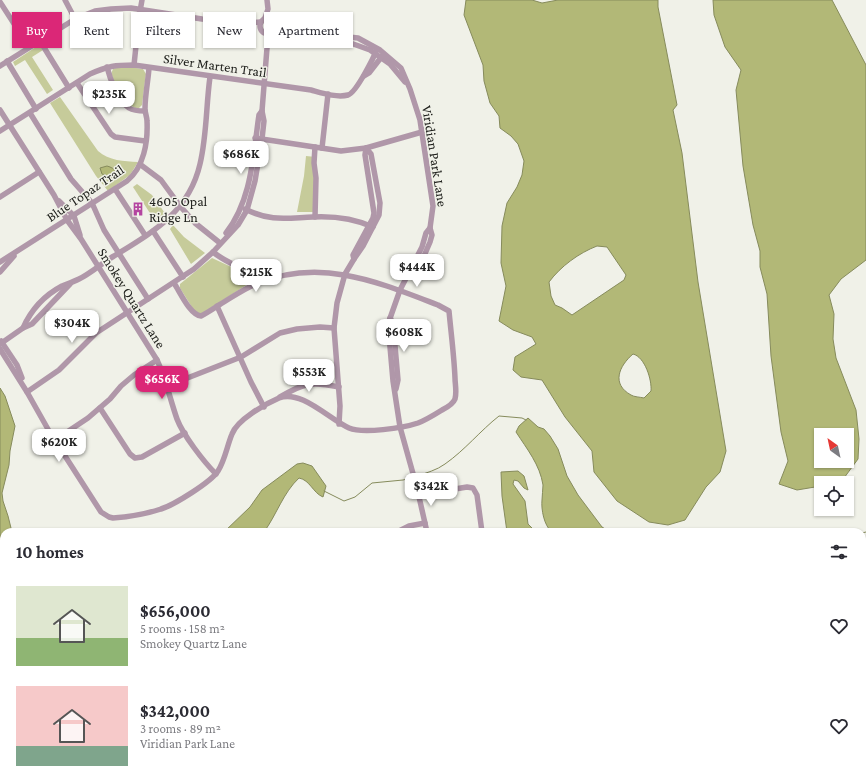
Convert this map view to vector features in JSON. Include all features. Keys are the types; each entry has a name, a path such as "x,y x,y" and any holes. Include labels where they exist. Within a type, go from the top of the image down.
{"street":[{"path":"65,0 71,12"},
{"path":"134,65 142,0"},
{"path":"267,0 267,12"},
{"path":"0,2 12,21"},
{"path":"92,12 131,8 202,18 264,22"},
{"name":"Viridian Park Lane","path":"353,37 358,38 383,55 410,89 420,120 422,132 432,200 430,228 432,235 424,256 411,269 400,290 390,318 393,323 398,380 395,391 400,427 419,494 426,528"},
{"path":"0,66 27,48"},
{"path":"44,48 69,88"},
{"path":"220,243 238,225 247,210 255,181 264,121 262,111 267,48"},
{"name":"Silver Marten Trail","path":"0,131 90,74 107,67 134,65 346,96 351,94 377,51"},
{"name":"Silver Marten Trail","path":"363,76 369,73 383,55"},
{"path":"7,61 36,109"},
{"path":"107,67 114,88 128,108 135,111 145,112"},
{"name":"Blue Topaz Trail","path":"0,262 74,216 132,177 140,165 145,142 148,119 145,112 149,68"},
{"path":"27,392 17,365 1,342 32,324 73,281 78,280 145,235 154,231 180,206 195,181 200,164 205,136 206,103 210,77"},
{"path":"77,83 111,134 115,137 145,142"},
{"path":"322,148 328,94"},
{"name":"Smokey Quartz Lane","path":"0,110 54,195 67,220 82,239 156,360 167,386 177,420 205,463 216,474"},
{"path":"27,392 59,370 96,333 183,277 213,252 230,229 241,207 249,183 255,138 259,116 262,111"},
{"path":"30,112 71,179 92,204 104,230 148,299"},
{"path":"255,138 341,151 366,148 422,132"},
{"path":"315,146 315,217"},
{"path":"339,424 340,406 334,328 337,303 345,274 354,259 353,255 379,215 380,203 371,154 366,148"},
{"path":"140,165 161,180 180,206 201,229 220,243"},
{"path":"0,197 39,172"},
{"path":"115,189 145,235"},
{"name":"Smokey Quartz Lane","path":"54,195 74,216 82,239"},
{"path":"241,207 259,216 268,218 284,219 315,217 344,219 361,222 371,226"},
{"path":"154,231 183,277"},
{"name":"Blue Topaz Trail","path":"0,272 18,251"},
{"path":"213,252 220,258 247,272 255,284"},
{"path":"174,283 192,312 197,315 205,314 255,284 277,277 303,272 345,274 364,278 445,307 449,311 455,371 455,400 446,408 423,421 400,427 359,431 352,430 339,424 308,403 296,398 280,397"},
{"path":"217,306 251,382 264,406"},
{"path":"167,386 241,358 280,334 297,329 320,327 334,328"},
{"path":"0,349 101,512 109,517 118,518 166,507 202,485 216,474 235,428 242,421 264,406 298,387 311,383 320,383 339,387"},
{"path":"55,440 88,418 134,375 156,360"},
{"path":"100,408 134,458 142,457 185,433"},
{"path":"419,494 467,487 473,488 477,495 481,528"},
{"path":"411,528 425,523"}],"shaded area":[{"path":"466,0 532,0 542,3 558,0 658,0 658,7 677,105 673,110 682,153 698,282 726,451 720,472 706,487 685,520 668,525 649,522 617,501 594,472 592,451 565,417 542,380 521,377 513,370 515,357 536,344 532,337 513,330 499,321 506,286 501,263 502,226 507,203 517,187 522,175 524,161 518,144 511,136 500,128 499,116 490,103 484,81 483,65 464,15","holes":["597,246 607,247 626,275 624,280 572,315 555,305 551,296 549,282 571,261 584,252","633,354 641,360 649,375 651,391 644,398 635,397 625,391 619,380 621,369"]},
{"path":"713,0 832,0 866,65 866,260 841,279 829,295 834,314 833,339 836,358 856,410 859,439 858,459 854,464 854,428 814,428 814,468 851,468 845,476 814,476 814,487 797,490 779,484 788,461 781,432 771,356 767,294 760,267 760,251 753,225 743,166 736,90 741,70 725,47 714,15"},
{"path":"34,48 41,48 43,50 32,57 53,90 47,94 25,60 15,66 13,62"},
{"path":"121,66 143,69 146,74 142,105 138,109 132,107 124,99 111,74 113,69"},
{"path":"60,97 98,151 112,159 138,162 130,175 108,191 96,176 50,103"},
{"path":"306,156 316,157 317,212 297,212"},
{"path":"107,166 115,170 117,173 116,177 113,178 102,174 100,168"},
{"path":"137,184 152,195 167,216 157,224 133,187"},
{"path":"173,225 184,237 205,253 191,264 170,229"},
{"path":"212,258 240,271 245,274 249,280 248,284 201,314 195,312 180,288 180,284"},
{"path":"0,388 5,396 15,426 9,465 2,493 11,528 0,528"},
{"path":"528,418 538,427 544,429 550,436 558,449 567,476 578,495 604,528 548,528 545,522 543,512 543,485 539,471 516,432 519,426"},
{"path":"303,463 312,466 326,486 323,497 306,481 299,478 284,497 267,528 228,528 250,507 262,490 297,464"},
{"path":"518,471 524,476 528,490 518,481 514,480 513,484 525,501 528,524 532,528 506,528 502,496 501,472"}],"waterway":[{"path":"417,476 435,470 445,464 499,416 522,418 526,420"},
{"path":"324,491 344,501 355,497 372,483 412,478"}],"place":[{"name":"4605 Opal Ridge Ln","path":"138,209"}]}
